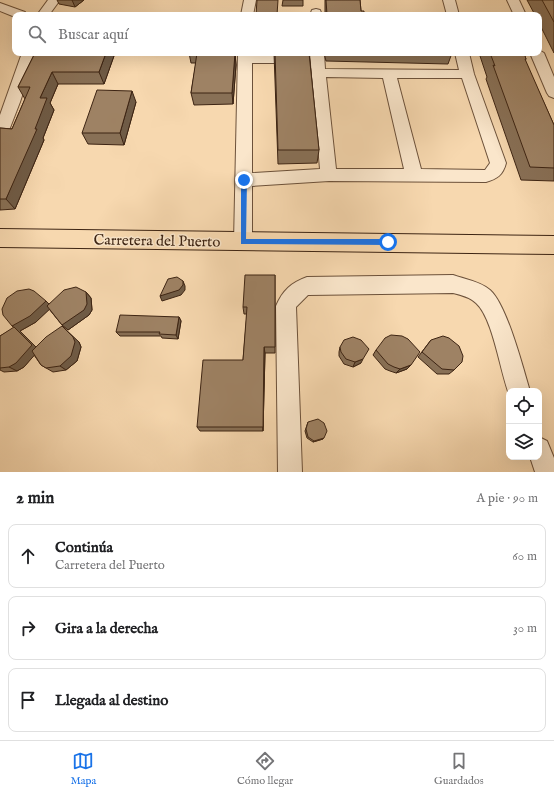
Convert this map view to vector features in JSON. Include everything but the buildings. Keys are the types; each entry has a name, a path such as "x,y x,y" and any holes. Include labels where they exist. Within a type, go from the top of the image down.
{"main road":[{"name":"Carretera del Puerto","path":"0,238 243,242 388,242 554,246"}],"lane":[{"path":"45,12 54,0"},
{"path":"247,12 250,0"},
{"path":"449,0 452,12"},
{"path":"513,0 519,12"},
{"path":"0,7 13,12"},
{"path":"0,133 13,102 28,56"},
{"path":"243,242 245,56 318,62 389,73 467,74"},
{"path":"244,180 329,175 486,176 492,174 497,168 498,163 467,74 463,56"},
{"path":"538,56 554,93"},
{"path":"318,62 329,175"},
{"path":"389,73 414,175"},
{"path":"290,472 286,306 290,297 297,290 308,286 453,284 469,288 485,298 493,311 518,388"},
{"path":"542,458 547,472"}],"route":[{"path":"244,180 243,242 388,242"}]}
